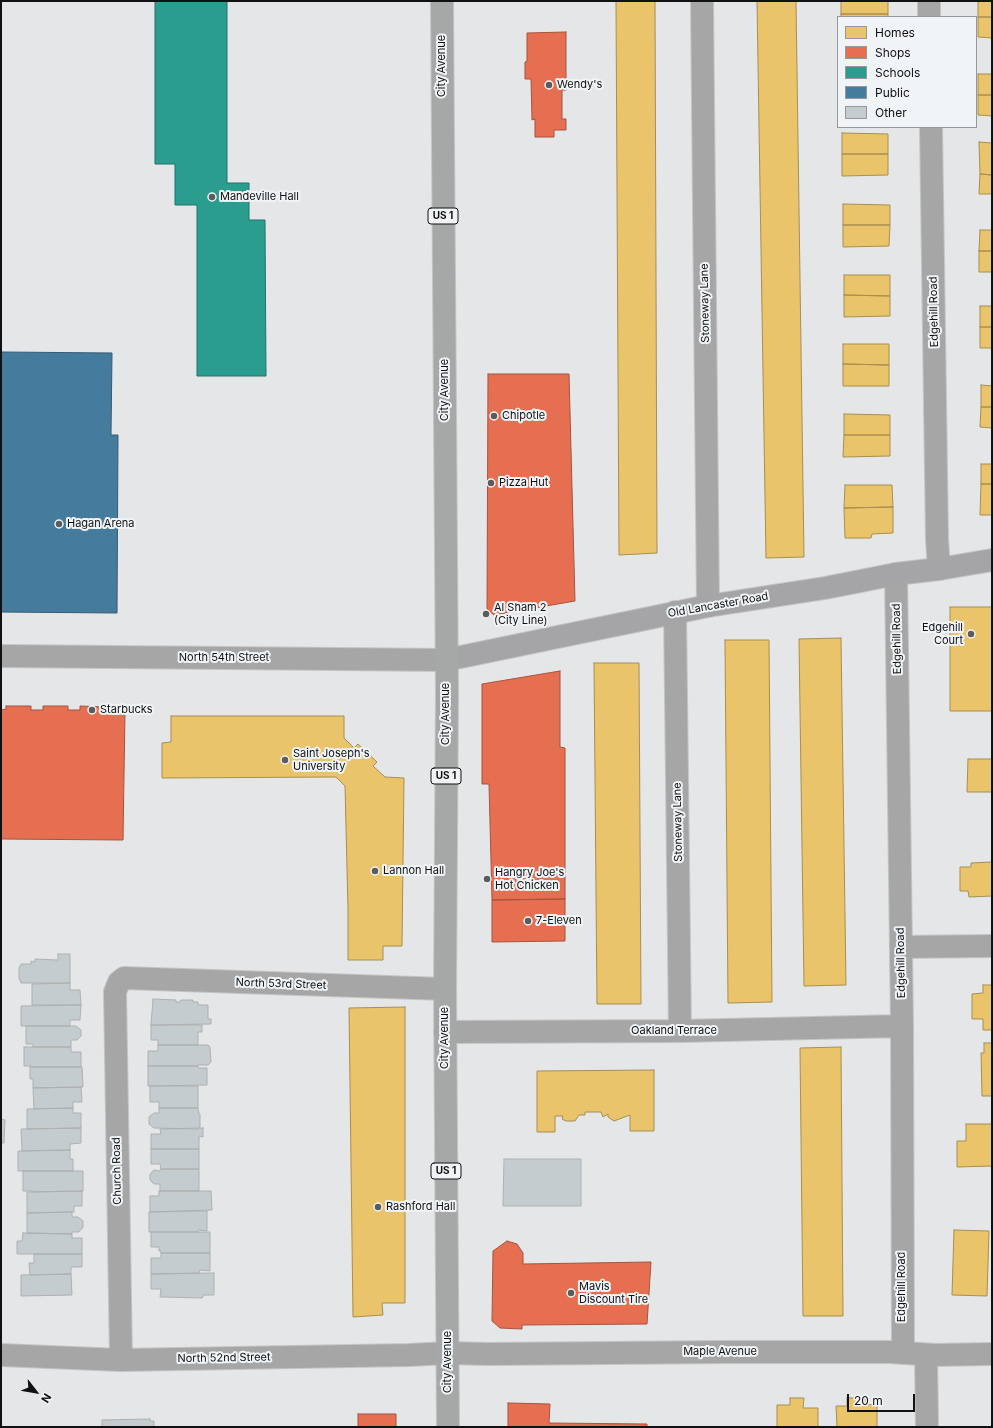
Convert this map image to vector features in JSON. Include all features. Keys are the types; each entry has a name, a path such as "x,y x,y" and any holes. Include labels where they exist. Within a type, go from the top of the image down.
{"highway":[{"name":"City Avenue","path":"442,1 446,660 445,1032 448,1427"}],"main road":[{"name":"Old Lancaster Road","path":"446,660 675,612 825,588 896,574 939,569 992,560"}],"street":[{"name":"Stoneway Lane","path":"702,1 708,606"},
{"path":"929,1 929,16"},
{"name":"Edgehill Road","path":"931,128 937,540 939,569"},
{"name":"Edgehill Road","path":"896,574 902,1026 903,1353"},
{"name":"Stoneway Lane","path":"675,612 680,1031"},
{"name":"North 54th Street","path":"1,656 446,660"},
{"path":"901,947 992,946"},
{"name":"North 53rd Street","path":"119,982 124,978 445,989"},
{"name":"Church Road","path":"119,982 115,992 121,1360"},
{"name":"Oakland Terrace","path":"445,1032 680,1031 902,1026"},
{"name":"Maple Avenue","path":"448,1353 726,1352 992,1354"},
{"name":"North 52nd Street","path":"1,1355 121,1360 448,1353"},
{"path":"926,1354 928,1427"}],"building: Homes":[{"path":"616,1 655,1 657,553 619,555"},
{"path":"757,1 796,1 804,557 766,558"},
{"path":"841,1 888,1 888,14 841,14"},
{"path":"978,1 992,1 992,17 978,17"},
{"path":"841,14 888,14 888,16 841,16"},
{"path":"978,17 992,17 992,38 978,37"},
{"path":"978,74 992,74 992,95 978,95"},
{"path":"978,95 992,95 992,116 978,115"},
{"path":"842,133 888,134 888,154 842,154"},
{"path":"979,142 992,143 992,175 980,174"},
{"path":"842,154 888,154 888,175 842,176"},
{"path":"980,174 992,175 992,194 979,194"},
{"path":"843,204 890,205 890,225 843,225"},
{"path":"843,225 890,225 889,246 843,247"},
{"path":"980,230 992,230 992,251 979,251"},
{"path":"979,251 992,251 992,272 979,272"},
{"path":"844,275 890,275 890,296 844,295"},
{"path":"844,295 890,296 890,316 844,317"},
{"path":"980,306 992,306 992,327 980,327"},
{"path":"980,327 992,327 992,348 980,348"},
{"path":"843,344 889,344 889,365 843,364"},
{"path":"843,364 889,365 889,386 843,386"},
{"path":"981,385 992,386 992,407 981,407"},
{"path":"981,407 992,407 992,428 980,427"},
{"path":"844,414 890,415 890,435 844,435"},
{"path":"844,435 890,435 890,456 843,457"},
{"path":"981,464 992,464 992,484 981,484"},
{"path":"981,484 992,484 992,515 980,515"},
{"path":"845,485 892,485 893,507 844,508"},
{"path":"893,507 893,533 872,534 871,538 845,538 844,508"},
{"name":"Edgehill Court","path":"950,607 992,607 992,711 950,711"},
{"path":"841,638 846,985 804,986 799,639"},
{"path":"725,640 769,640 772,1002 728,1003"},
{"path":"594,663 639,663 641,1004 597,1004"},
{"name":"Lannon Hall","path":"171,716 344,716 344,738 354,748 358,744 377,762 373,766 385,777 404,778 402,946 383,946 383,960 348,960 345,786 336,777 162,778 162,743 171,742"},
{"path":"968,759 992,759 992,792 967,792"},
{"path":"992,862 992,896 969,897 968,891 960,891 960,867 971,867 971,863"},
{"path":"983,985 992,985 992,1030 983,1030 983,1019 972,1019 972,994 983,993"},
{"name":"Rashford Hall","path":"405,1007 405,1303 382,1303 383,1315 353,1317 349,1008"},
{"path":"984,1043 992,1043 992,1096 982,1096 981,1053 984,1053"},
{"path":"841,1047 843,1316 803,1316 800,1048"},
{"path":"654,1070 654,1131 630,1131 630,1115 614,1121 608,1117 608,1114 603,1117 601,1112 585,1112 585,1115 579,1115 575,1121 566,1121 562,1119 563,1116 555,1116 555,1132 537,1132 537,1071"},
{"path":"966,1124 992,1124 992,1166 957,1167 957,1141 966,1141"},
{"path":"954,1230 989,1231 987,1296 952,1295"},
{"path":"790,1398 804,1398 803,1408 818,1408 818,1427 777,1427 777,1405 790,1405"},
{"path":"847,1398 865,1398 866,1405 877,1404 877,1427 837,1427 836,1406 847,1406"}],"building: Shops":[{"name":"Wendy's","path":"566,32 566,90 562,90 562,119 566,119 566,130 554,130 554,137 535,137 535,119 532,120 531,79 525,79 525,62 527,61 527,33"},
{"path":"488,374 569,374 575,601 494,615 487,609"},
{"path":"560,671 560,747 565,748 565,899 492,900 489,784 482,784 482,684"},
{"path":"6,706 31,706 31,710 43,710 43,706 68,706 68,710 80,710 80,706 105,707 105,711 125,711 123,840 1,839 1,710 6,709"},
{"name":"7-Eleven","path":"565,899 565,941 492,942 492,900"},
{"name":"Mavis Discount Tire","path":"507,1241 517,1244 523,1253 523,1264 651,1262 647,1324 522,1325 522,1329 500,1328 492,1321 493,1251"},
{"path":"508,1403 550,1404 549,1423 647,1424 647,1427 508,1427"},
{"path":"358,1414 396,1414 396,1427 358,1427"}],"building: Schools":[{"name":"Mandeville Hall","path":"155,1 227,1 227,183 249,183 249,220 265,220 266,376 197,376 197,205 175,205 175,164 155,164"}],"building: Public":[{"name":"Hagan Arena","path":"1,352 112,353 111,435 118,435 117,613 1,612"}],"building: Other":[{"path":"58,954 70,954 70,983 21,983 19,978 19,968 21,964 31,964 31,961 35,962 35,959 58,960"},
{"path":"70,983 70,990 80,990 81,1005 32,1005 32,984"},
{"path":"153,999 176,1000 176,1002 180,1002 181,1000 193,1000 193,1002 198,1002 198,1005 208,1005 208,1019 211,1019 211,1024 151,1025"},
{"path":"81,1005 80,1020 70,1020 70,1026 21,1026 21,1006"},
{"path":"151,1025 202,1025 202,1032 198,1032 198,1045 158,1045 158,1040 151,1040"},
{"path":"26,1026 76,1026 81,1030 81,1036 77,1040 71,1040 71,1047 33,1047 33,1044 26,1044"},
{"path":"158,1045 208,1045 210,1047 211,1062 208,1065 198,1066 148,1066 148,1051 158,1051"},
{"path":"24,1047 71,1047 71,1052 81,1052 81,1067 24,1066"},
{"path":"148,1066 198,1066 198,1068 207,1068 207,1085 148,1086"},
{"path":"30,1067 82,1067 83,1087 33,1088 33,1079 30,1079"},
{"path":"150,1086 198,1086 198,1108 159,1108 159,1102 150,1102"},
{"path":"81,1087 82,1102 73,1102 73,1108 34,1109 33,1088"},
{"path":"73,1108 73,1113 81,1113 81,1128 27,1129 27,1109"},
{"path":"159,1108 198,1108 200,1114 200,1127 198,1129 154,1128 149,1124 149,1117 154,1113 159,1113"},
{"path":"1,1119 5,1120 4,1143 1,1143"},
{"path":"81,1128 81,1143 70,1144 70,1150 22,1151 21,1129"},
{"path":"203,1128 203,1137 199,1136 199,1149 151,1149 151,1134 161,1134 160,1129"},
{"path":"151,1149 199,1149 199,1169 161,1169 160,1164 151,1164"},
{"path":"70,1150 70,1159 73,1159 73,1171 18,1171 18,1151"},
{"path":"504,1159 581,1159 581,1206 503,1206"},
{"path":"161,1169 199,1169 199,1191 160,1191 160,1184 154,1184 150,1180 150,1174 154,1170 160,1171"},
{"path":"23,1171 83,1171 83,1191 23,1191"},
{"path":"82,1191 82,1206 74,1206 74,1212 27,1213 27,1192"},
{"path":"159,1191 211,1191 212,1210 150,1212 150,1196 159,1196"},
{"path":"207,1211 207,1231 149,1232 149,1212"},
{"path":"72,1212 72,1217 78,1217 83,1221 83,1227 79,1232 72,1232 72,1234 27,1233 27,1213"},
{"path":"151,1232 210,1232 210,1253 161,1253 161,1251 159,1251 159,1247 151,1247"},
{"path":"23,1233 72,1234 72,1238 82,1238 82,1254 17,1254 17,1241 22,1241"},
{"path":"161,1253 210,1253 210,1271 200,1270 199,1273 151,1274 151,1258 161,1258"},
{"path":"34,1254 82,1254 82,1267 71,1267 71,1274 30,1275 29,1263 34,1263"},
{"path":"214,1273 214,1295 204,1295 202,1298 160,1297 161,1289 151,1289 151,1274"},
{"path":"71,1274 72,1295 21,1296 21,1275"},
{"path":"150,1419 150,1421 154,1421 154,1426 156,1427 102,1427 102,1420"}],"place":[{"name":"Wendy's","path":"549,85"},
{"name":"Mandeville Hall","path":"212,197"},
{"name":"Chipotle","path":"494,416"},
{"name":"Pizza Hut","path":"491,483"},
{"name":"Hagan Arena","path":"59,524"},
{"name":"Al Sham 2 (City Line)","path":"486,614"},
{"name":"Edgehill Court","path":"971,634"},
{"name":"Starbucks","path":"92,710"},
{"name":"Saint Joseph's University","path":"285,760"},
{"name":"Lannon Hall","path":"375,871"},
{"name":"Hangry Joe's Hot Chicken","path":"487,879"},
{"name":"7-Eleven","path":"528,921"},
{"name":"Rashford Hall","path":"378,1207"},
{"name":"Mavis Discount Tire","path":"571,1293"}]}
